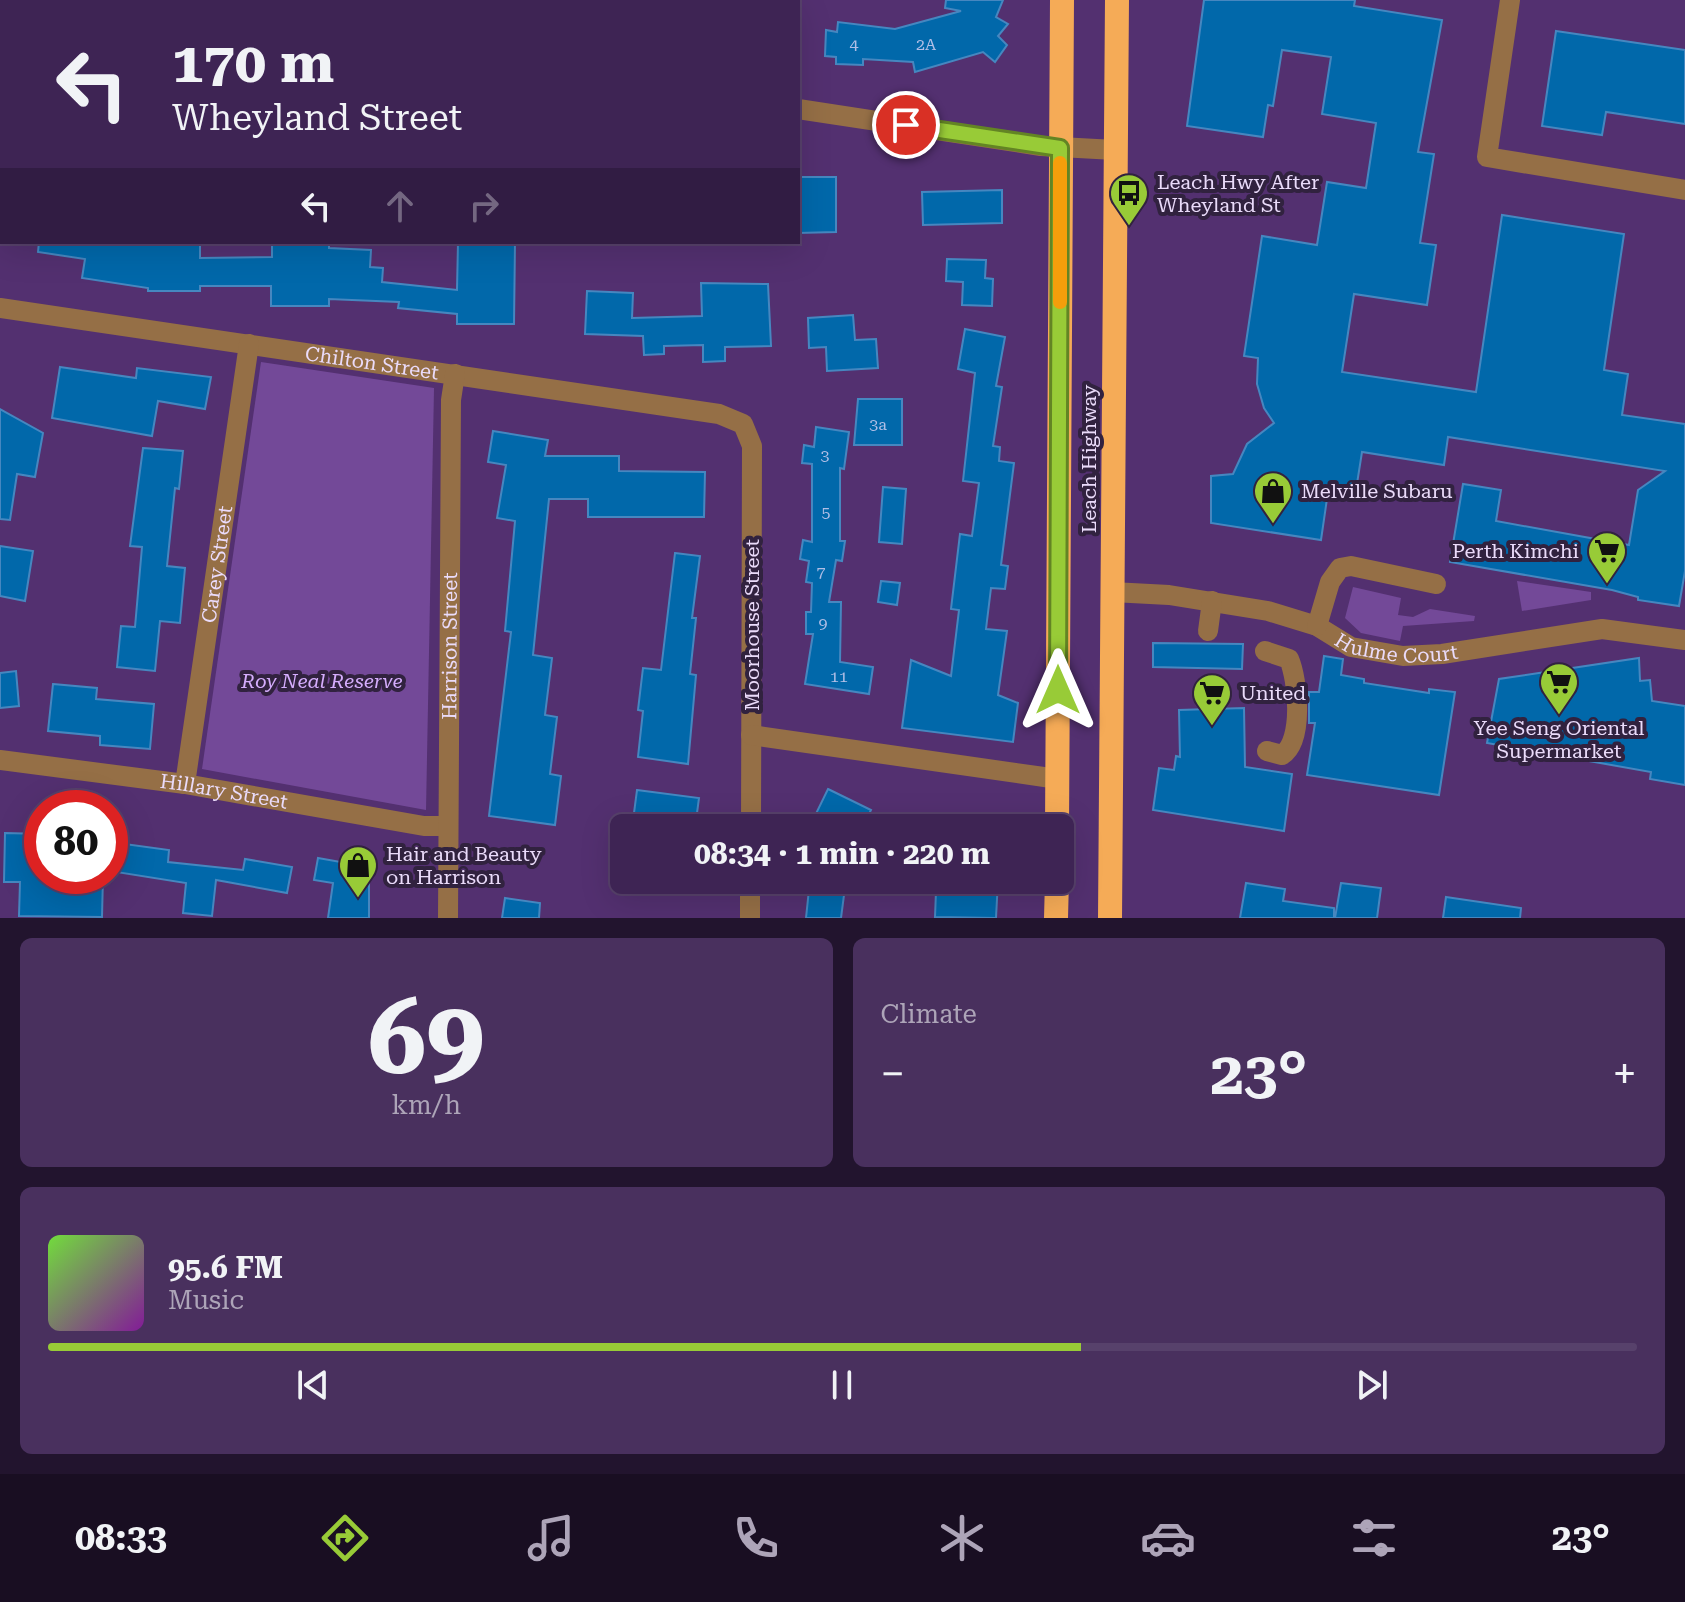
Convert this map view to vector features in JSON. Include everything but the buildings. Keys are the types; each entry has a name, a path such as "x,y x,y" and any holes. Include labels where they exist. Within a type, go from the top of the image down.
{"highway":[{"name":"Leach Highway","path":"1057,814 1062,0"},
{"name":"Leach Highway","path":"1110,918 1117,0"},
{"path":"1056,918 1057,894"}],"street":[{"path":"1510,0 1487,157 1685,190"},
{"path":"800,109 1060,148 1115,150"},
{"name":"Chilton Street","path":"0,308 719,414 743,424"},
{"name":"Carey Street","path":"185,784 249,344"},
{"name":"Harrison Street","path":"448,918 451,400 455,374"},
{"name":"Moorhouse Street","path":"743,424 752,446 751,814"},
{"path":"1317,626 1330,582 1340,568 1351,566 1436,584"},
{"name":"Hulme Court","path":"1112,592 1212,601 1293,617 1317,626 1351,647 1403,656 1442,654 1602,629 1685,640"},
{"path":"1208,631 1212,601"},
{"path":"1265,651 1289,659 1297,677 1295,737 1289,750 1282,755 1267,751"},
{"path":"751,735 1058,779"},
{"name":"Hillary Street","path":"0,760 185,784 424,826 448,826"},
{"path":"750,894 750,918"}],"green space":[{"name":"Roy Neal Reserve","path":"261,362 434,388 426,810 202,769"},
{"path":"1517,581 1591,592 1591,600 1522,611"},
{"path":"1353,587 1401,598 1398,615 1413,617 1430,609 1475,616 1474,621 1403,626 1400,641 1361,633 1345,618"}],"slow traffic":[{"path":"1060,163 1060,302"}],"place":[{"name":"Leach Hwy After Wheyland St","path":"1129,227"},
{"name":"Melville Subaru","path":"1273,525"},
{"name":"Perth Kimchi","path":"1607,585"},
{"name":"Yee Seng Oriental Supermarket","path":"1559,716"},
{"name":"United","path":"1212,727"},
{"name":"Hair and Beauty on Harrison","path":"358,899"}],"route":[{"path":"906,125 1060,148 1058,690"}]}
